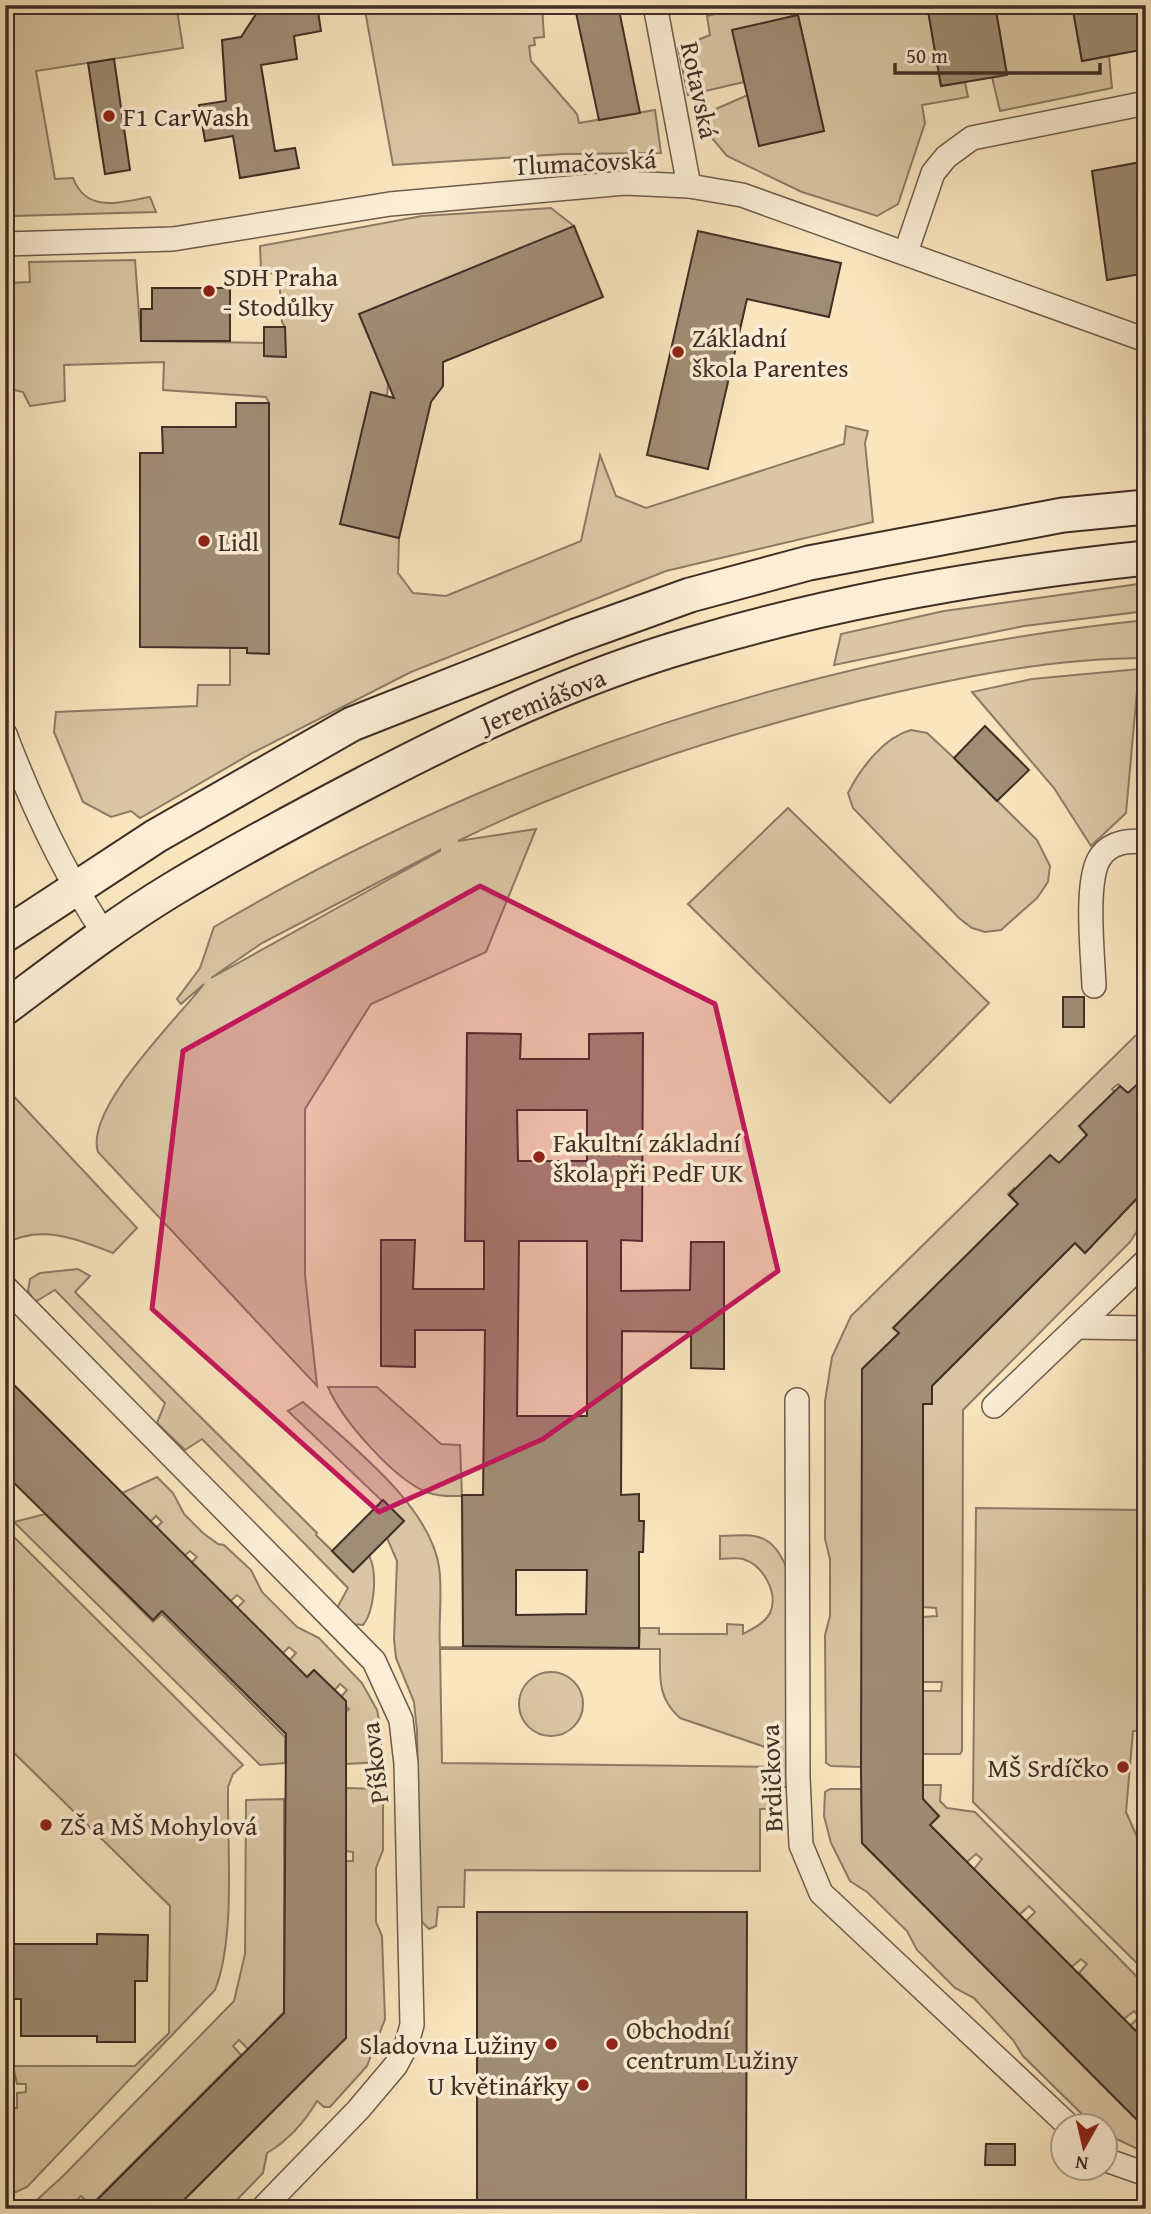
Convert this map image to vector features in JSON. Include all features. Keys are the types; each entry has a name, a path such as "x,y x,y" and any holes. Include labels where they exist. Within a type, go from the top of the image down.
{"main road":[{"name":"Jeremiášova","path":"5,935 73,888 352,724 677,599 809,563 1063,515 1146,507"},
{"name":"Jeremiášova","path":"5,1008 171,890 298,818 461,733 588,680 689,645 792,617 941,585 1146,558"}],"street":[{"name":"Rotavská","path":"654,5 690,186"},
{"path":"906,252 933,173 946,157 972,138 1146,103"},
{"name":"Tlumačovská","path":"5,244 173,239 390,204 625,183 690,186 742,195 1146,340"},
{"path":"5,734 52,846 73,888 105,935"},
{"path":"1094,986 1093,875 1101,855 1122,841 1146,841"},
{"path":"994,1406 1146,1261"},
{"name":"Píškova","path":"5,1287 374,1661 401,1720 407,1776 412,2025 406,2046 396,2065 358,2110 263,2208"},
{"path":"1077,1327 1146,1328"},
{"name":"Brdičkova","path":"797,1401 797,1778 801,1844 821,1894 1054,2112"},
{"path":"1120,2166 1146,2174"}],"highlighted area":[{"path":"480,886 715,1004 778,1271 543,1439 379,1512 152,1309 183,1051"}],"shaded area":[{"path":"5,5 183,5 177,10 183,48 36,71 55,179 73,178 87,197 106,203 150,197 156,212 13,216 13,228 5,227"},
{"path":"364,5 542,5 544,37 534,38 535,45 529,46 531,61 577,114 579,123 655,110 661,153 564,154 393,165"},
{"path":"750,5 927,5 941,86 965,82 968,97 922,105 925,123 898,204 877,216 802,192 727,156 695,118 748,95 759,146 824,131 798,15 733,30 744,82 688,95 678,48 710,35 707,16"},
{"path":"995,5 1072,5 1082,61 1109,56 1112,88 1000,111 992,77 1007,74"},
{"path":"551,208 574,226 388,384 387,396 371,393 341,524 399,538 398,573 413,593 446,596 581,541 600,455 616,496 646,508 844,444 846,426 868,431 865,443 873,522 666,571 411,672 254,752 140,818 131,811 111,817 83,802 54,732 56,712 197,706 198,685 230,685 230,648 247,648 247,653 269,653 269,403 266,397 163,390 164,362 64,365 65,401 30,406 23,392 5,388 5,283 30,282 29,262 135,260 141,341 264,343 264,356 285,357 285,327 282,322 279,275 261,271 260,246 422,216"},
{"path":"1146,583 1146,611 1024,626 834,665 841,634 944,611"},
{"path":"1146,620 1146,658 1039,665 968,677 811,713 708,743 606,778 506,818 458,841 536,829 486,952 371,1004 305,1109 305,1275 317,1386 98,1152 97,1134 105,1112 119,1089 155,1041 204,984 181,1004 177,999 200,968 214,927 322,867 433,813 547,765 664,724 782,688 902,659 1024,636","holes":["440,851 211,978 262,943"]},
{"path":"1139,669 1126,813 1091,846 1054,788 972,692 1032,679"},
{"path":"911,730 927,733 954,758 1037,840 1050,866 1048,882 1037,898 1001,930 985,932 972,928 959,918 853,808 848,793 866,764 891,739"},
{"path":"788,808 989,1003 890,1103 688,904"},
{"path":"1146,1029 1146,1080 1128,1093 1118,1084 1112,1089 1122,1100 1079,1126 1087,1135 1059,1163 1050,1155 1024,1198 1014,1188 1008,1194 1018,1204 894,1328 899,1333 880,1352 861,1767 831,1766 826,1763 825,1635 830,1616 830,1559 825,1539 825,1401 832,1357 851,1316 1135,1036"},
{"path":"5,1087 137,1228 113,1253 73,1239 45,1234 18,1238 5,1244"},
{"path":"1146,1174 1146,1217 1130,1242 963,1410 962,1751 960,1754 923,1754 923,1691 941,1691 942,1682 923,1682 923,1617 937,1616 936,1608 923,1607 923,1404 931,1404 932,1396 923,1395 1075,1243 1085,1253"},
{"path":"78,1269 90,1276 75,1292 317,1533 316,1535 353,1571 368,1557 348,1534 367,1553 373,1567 374,1585 370,1612 363,1625 352,1624 337,1608 348,1588 202,1439 185,1450 157,1423 165,1403 55,1290 35,1302 28,1291 30,1279 40,1273"},
{"path":"328,1387 377,1387 441,1444 460,1445 462,1496 429,1493 401,1476 357,1432"},
{"path":"303,1402 385,1477 420,1521 432,1544 439,1567 440,1647 639,1648 640,1628 659,1628 659,1634 727,1634 727,1624 743,1625 743,1634 768,1617 772,1605 771,1589 763,1573 750,1562 740,1558 720,1559 720,1536 754,1536 770,1543 788,1571 788,1787 769,1787 769,1809 760,1809 760,1871 465,1870 464,1907 438,1907 436,1926 429,1929 420,1920 417,1731 414,1702 396,1658 394,1639 397,1561 387,1538 403,1521 288,1411","holes":["440,1649 660,1649 661,1686 667,1703 680,1718 774,1750 775,1767 442,1763"]},
{"path":"157,1477 173,1493 184,1514 203,1533 218,1544 224,1545 251,1570 262,1592 297,1627 319,1638 362,1683 377,1710 381,1730 381,1762 346,1764 328,1730 349,1709 339,1699 347,1690 340,1684 333,1692 285,1665 296,1653 289,1647 278,1658 235,1610 244,1601 237,1595 226,1605 191,1563 197,1557 190,1551 184,1556 156,1528 162,1522 156,1516 150,1522 122,1493"},
{"path":"976,1508 1146,1510 1146,1731 1133,1731 1126,1812 1146,1857 1146,1972 973,1802"},
{"path":"45,1514 153,1622 162,1614 285,1737 285,1763 260,1765 14,1522"},
{"path":"14,1537 243,1765 233,1774 228,1787 228,1918 222,1968 215,1990 27,2187 5,2197 5,2108 17,2108 17,2093 26,2092 26,2084 17,2084 13,2066 135,2066 169,2033 170,1906 5,1744 5,1539"},
{"path":"545,1672 557,1672 574,1681 581,1692 581,1716 574,1727 557,1736 545,1736 533,1731 524,1722 519,1710 519,1698 524,1686 533,1677"},
{"path":"923,1785 941,1785 940,1801 947,1808 975,1812 1146,1986 1146,2041 1130,2026 1139,2017 1134,2011 1124,2019 1079,1973 1087,1964 1081,1959 1072,1967 1026,1921 1035,1912 1029,1906 1019,1915 974,1869 982,1859 976,1854 967,1862 930,1825 939,1816 933,1810 923,1817"},
{"path":"346,1788 377,1789 383,1794 383,1850 376,1868 376,1922 382,1936 385,2019 367,2066 330,2107 324,2107 317,2101 295,2130 267,2153 263,2173 228,2209 174,2209 346,2037 346,1861 353,1861 353,1852 346,1851"},
{"path":"830,1789 861,1789 862,1843 1123,2106 1146,2125 1146,2153 1120,2141 1120,2112 1080,2112 1023,2056 1013,2040 974,1998 955,1988 917,1950 907,1931 867,1892 850,1881 831,1843 824,1816 825,1792"},
{"path":"284,1799 284,2012 248,2049 239,2040 233,2046 241,2055 91,2205 81,2196 75,2202 82,2209 27,2209 63,2176 234,2001 245,1954 246,1800"}],"building":[{"path":"262,5 317,5 321,31 294,36 297,59 261,65 275,151 295,148 299,168 240,178 233,136 205,141 199,105 226,101 222,40 241,37"},
{"path":"587,5 618,5 640,113 599,120 575,8"},
{"path":"927,5 995,5 1007,75 941,86"},
{"path":"1072,5 1140,5 1146,49 1082,61"},
{"path":"798,15 824,131 759,146 732,30"},
{"name":"F1 CarWash","path":"114,59 130,170 105,174 88,63"},
{"path":"1146,161 1146,273 1107,280 1092,171"},
{"path":"574,226 603,297 443,362 443,386 431,402 399,538 340,524 371,392 394,398 359,314"},
{"path":"698,231 841,263 829,317 747,299 708,469 647,455"},
{"path":"152,288 230,288 230,341 141,341 141,309 152,309"},
{"path":"264,327 285,327 286,357 264,356"},
{"name":"Lidl","path":"236,403 269,403 269,654 247,653 247,648 140,647 140,453 163,453 162,427 236,427"},
{"path":"985,726 1029,770 997,801 954,758"},
{"path":"1063,997 1084,997 1084,1027 1063,1027"},
{"path":"467,1033 521,1034 520,1059 589,1059 589,1034 643,1033 642,1241 621,1240 621,1291 690,1290 691,1242 724,1242 724,1369 691,1368 691,1332 622,1331 621,1495 639,1494 639,1521 644,1521 643,1552 639,1552 639,1648 463,1646 462,1495 483,1495 485,1330 415,1330 415,1367 381,1366 381,1240 415,1240 413,1289 484,1289 484,1241 465,1241","holes":["517,1110 587,1110 587,1161 518,1161","519,1241 587,1241 587,1416 517,1416","516,1570 587,1570 586,1614 516,1615"]},
{"path":"1146,1076 1146,1189 1085,1253 1075,1243 932,1386 932,1404 923,1404 923,1799 939,1816 930,1825 1146,2041 1146,2129 862,1843 861,1771 862,1369 899,1333 893,1328 1018,1204 1009,1195 1050,1155 1059,1163 1087,1135 1079,1126 1120,1086 1128,1093"},
{"path":"5,1376 307,1677 314,1670 346,1701 346,2038 175,2209 88,2209 284,2013 286,1734 162,1611 153,1620 5,1474"},
{"path":"383,1500 404,1521 353,1572 332,1551"},
{"name":"Obchodní centrum Lužiny","path":"477,1912 747,1912 746,2209 477,2209"},
{"path":"97,1934 148,1935 147,1981 135,1981 135,2042 97,2042 97,2036 21,2036 21,1999 13,1999 13,1980 5,1980 5,1944 97,1944"},
{"path":"986,2144 1015,2144 1015,2165 985,2165"}],"place":[{"name":"F1 CarWash","path":"109,116"},
{"name":"SDH Praha - Stodůlky","path":"209,291"},
{"name":"Základní škola Parentes","path":"678,352"},
{"name":"Lidl","path":"204,541"},
{"name":"Fakultní základní škola při PedF UK","path":"539,1157"},
{"name":"MŠ Srdíčko","path":"1123,1767"},
{"name":"ZŠ a MŠ Mohylová","path":"46,1825"},
{"name":"Sladovna Lužiny","path":"551,2044"},
{"name":"Obchodní centrum Lužiny","path":"612,2044"},
{"name":"U květinářky","path":"583,2085"}]}
